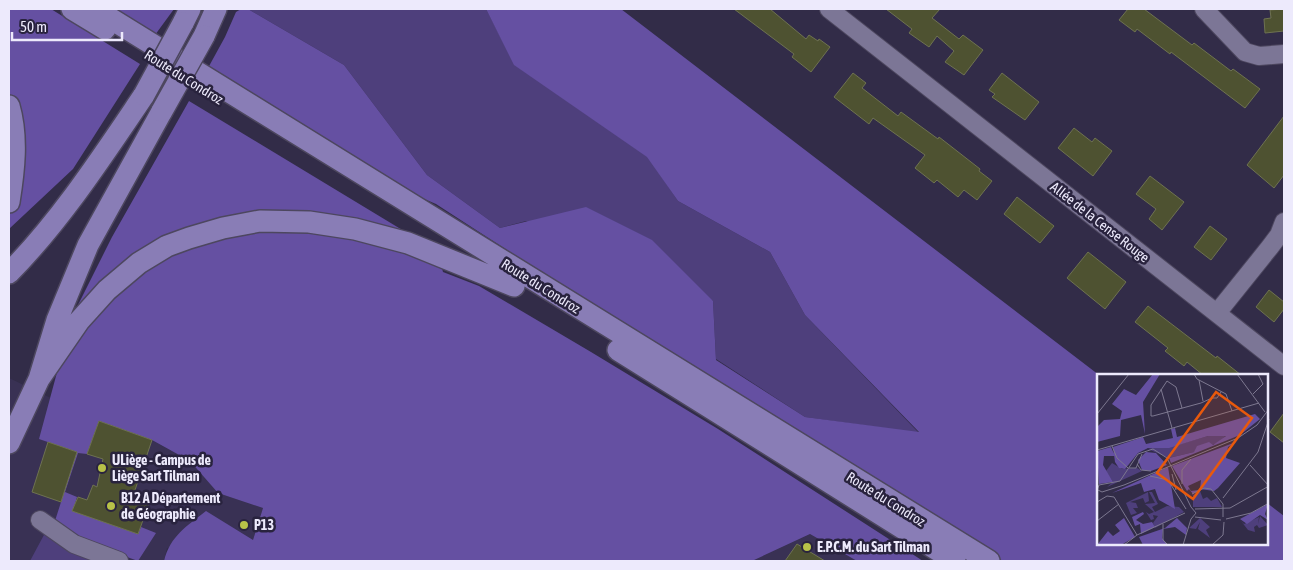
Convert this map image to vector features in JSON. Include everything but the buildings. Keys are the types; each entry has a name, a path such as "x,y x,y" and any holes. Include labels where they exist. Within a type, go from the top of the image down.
{"main road":[{"name":"Route du Condroz","path":"72,9 490,267 514,286 955,561"},
{"name":"Route du Condroz","path":"95,9 989,561"},
{"path":"9,443 39,379 57,320 88,245 204,36 216,9"},
{"path":"9,273 78,193 144,95 187,16"},
{"path":"9,106 12,118 14,166 9,202"},
{"path":"39,379 79,322 107,290 139,263 167,246 224,228 260,222 309,222 355,229 408,243 514,286"}],"street":[{"name":"Allée de la Cense Rouge","path":"829,9 1284,366"},
{"path":"1204,9 1246,52 1259,56 1284,54"},
{"path":"1216,313 1279,235 1284,222"},
{"path":"40,520 74,544 119,561"}],"shaded area":[{"path":"9,9 51,9 140,64 73,169 9,229"},
{"path":"113,9 174,9 155,35"},
{"path":"241,9 248,9 344,65 427,175 500,228 586,207 652,240 713,301 716,360 805,417 919,432 805,315 770,252 678,201 647,157 514,65 486,9 621,9 1098,374 1097,545 1268,545 1268,504 1284,516 1284,561 1003,561 948,529 770,413 650,343 436,204 401,189 208,68 236,12"},
{"path":"248,9 486,9 515,65 648,157 678,201 770,252 805,315 919,433 805,417 716,359 713,301 526,221 500,228 427,175 344,65"},
{"path":"189,101 437,251 443,272 479,286 591,352 718,429 923,561 857,561 810,534 752,561 164,561 170,545 180,532 206,511 253,540 263,508 218,493 190,461 152,440 99,421 87,454 78,453 65,492 77,497 73,511 138,534 141,527 156,533 138,561 78,539 54,524 77,452 39,439 72,317 112,237"},
{"name":"ULiège - Campus de Liège Sart Tilman","path":"9,378 99,421 152,440 190,461 218,493 263,508 253,540 167,548 164,561 9,561"},
{"path":"45,533 105,561 30,561"},
{"name":"E.P.C.M. du Sart Tilman","path":"810,534 857,561 752,561"}],"place":[{"name":"ULiège - Campus de Liège Sart Tilman","path":"102,468"},
{"name":"B12 A Département de Géographie","path":"111,506"},
{"name":"P13","path":"244,525"},
{"name":"E.P.C.M. du Sart Tilman","path":"807,547"}]}
